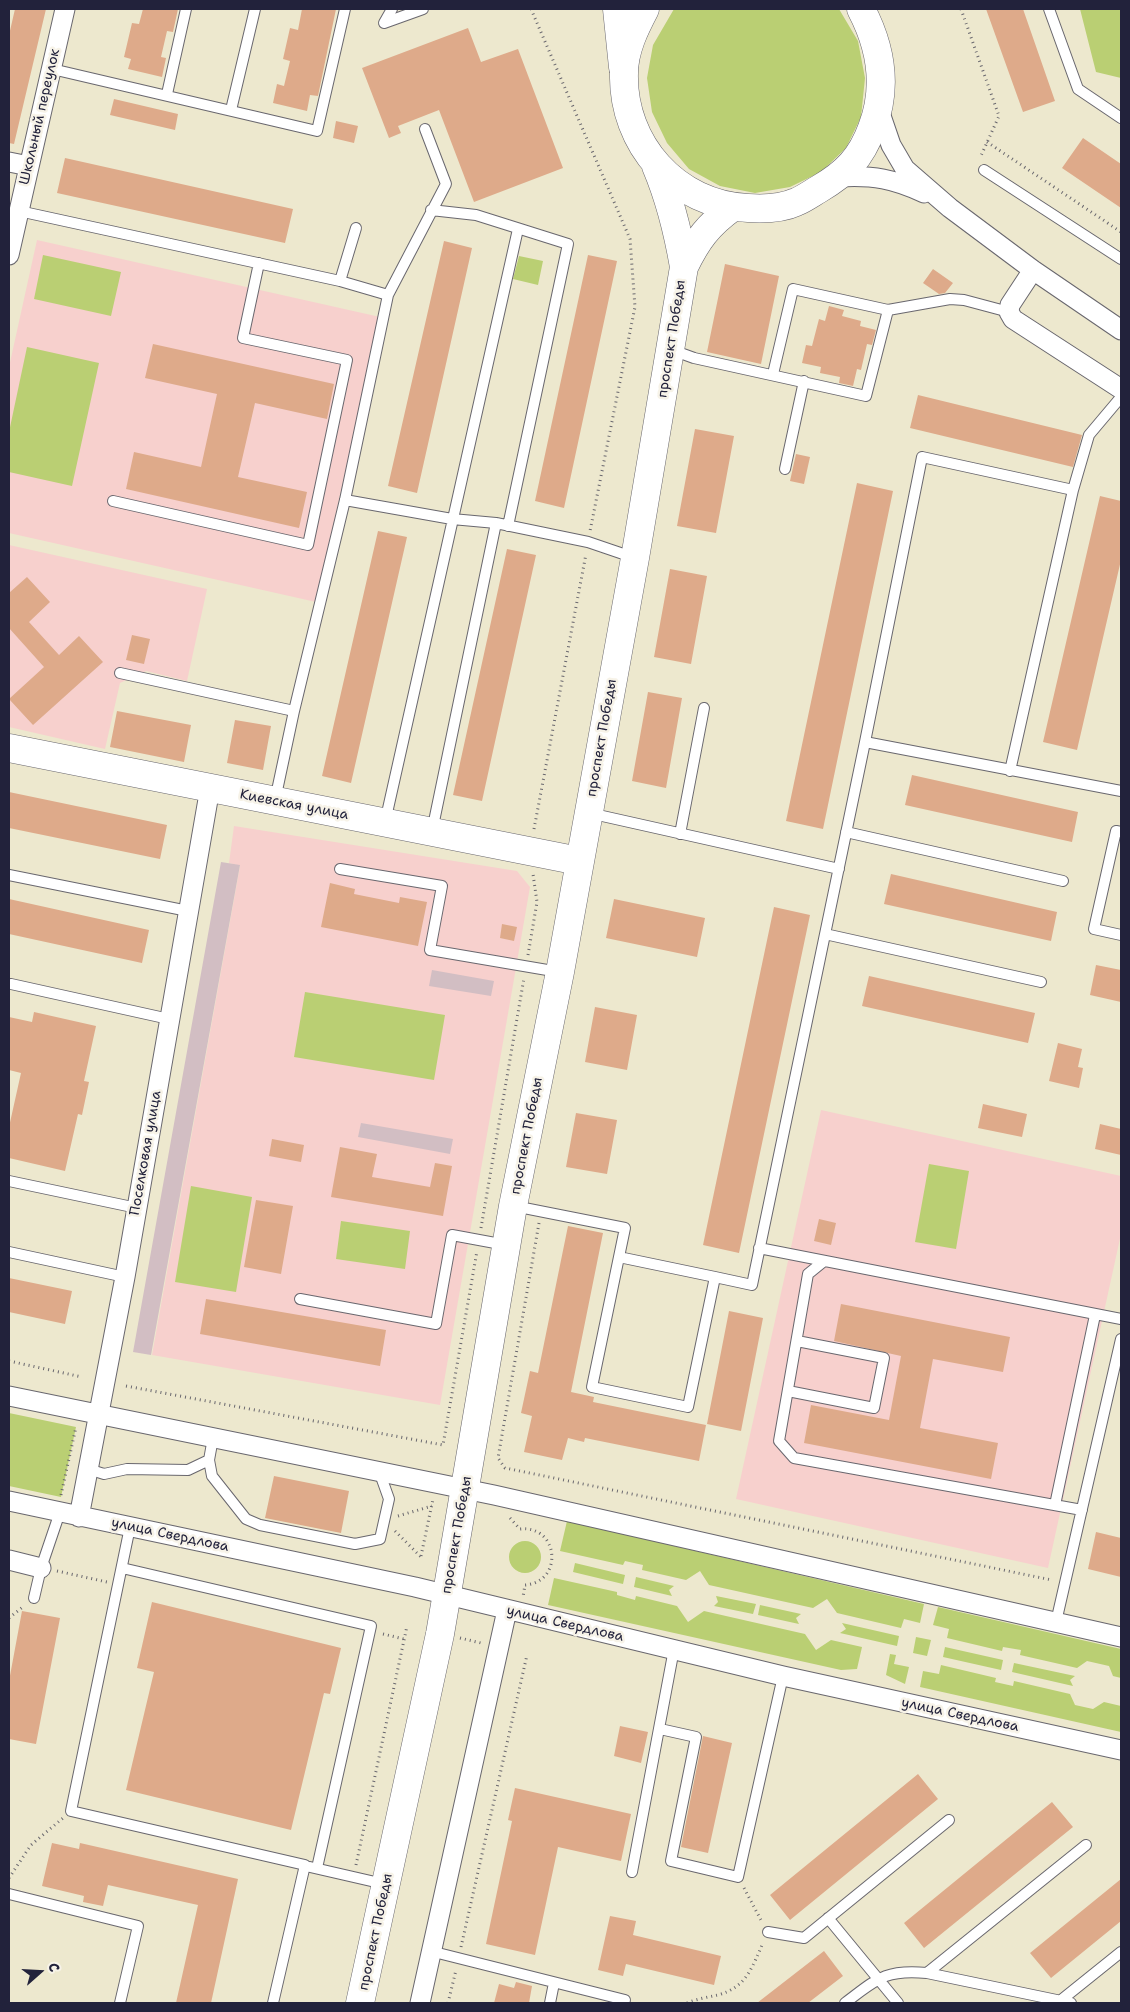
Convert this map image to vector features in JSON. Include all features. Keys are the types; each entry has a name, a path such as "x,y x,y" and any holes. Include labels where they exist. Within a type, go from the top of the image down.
{"main road":[{"path":"617,9 624,71 625,100 635,133 655,165 686,190 704,199 733,207 768,209 795,203 840,177 865,147 879,110 881,90 879,54 861,9"},
{"path":"624,71 630,40 645,9"},
{"name":"проспект Победы","path":"655,165 668,194 677,227 684,267"},
{"name":"проспект Победы","path":"360,2003 447,1595 513,1206 560,972 672,350 684,267 693,247 705,230 733,207"},
{"name":"Киевская улица","path":"9,748 579,861"}],"street":[{"name":"Школьный переулок","path":"9,255 65,9"},
{"path":"879,110 891,146 905,169 943,202 1034,270 1120,327"},
{"path":"9,162 29,166"},
{"path":"840,177 864,176 886,178 943,202"},
{"path":"1034,270 1010,305 1009,312 1013,319 1121,389"},
{"name":"Поселковая улица","path":"79,1517 125,1277 210,788"},
{"path":"9,1396 465,1488 1121,1638"},
{"name":"улица Свердлова","path":"9,1501 60,1505 79,1517 447,1595 783,1676 1121,1750"},
{"path":"9,1560 41,1568"},
{"path":"420,2003 507,1610"}],"lane":[{"path":"167,94 186,9"},
{"path":"231,110 255,9"},
{"path":"52,69 317,130 345,9"},
{"path":"392,9 384,23 423,9"},
{"path":"1049,9 1078,89 1121,118"},
{"path":"275,801 294,712 345,500 388,295 446,184 425,129"},
{"path":"981,167 1121,259"},
{"path":"431,210 476,215 568,244 508,526"},
{"path":"18,211 340,281 388,295"},
{"path":"340,281 356,228"},
{"path":"385,823 518,229"},
{"path":"113,501 308,545 347,360 243,338 259,263"},
{"path":"773,374 793,289 888,310 950,299 964,300 1009,312"},
{"path":"672,350 694,358 866,396 888,310"},
{"path":"785,469 804,381"},
{"path":"1010,771 1073,490 1089,435 1121,397"},
{"path":"619,1257 752,1285 839,869 922,457 1073,490"},
{"path":"345,500 452,519 496,523 588,542 635,558"},
{"path":"432,832 496,523"},
{"path":"120,673 294,712"},
{"path":"680,834 704,708"},
{"path":"865,742 1121,791"},
{"path":"588,812 839,869"},
{"path":"1121,832 1116,831 1094,929 1121,935"},
{"path":"846,832 1063,881"},
{"path":"340,869 442,886 430,950 560,972"},
{"path":"9,875 188,911"},
{"path":"825,934 1041,982"},
{"path":"11,984 169,1019"},
{"path":"9,1181 137,1208"},
{"path":"513,1206 625,1228 592,1387 688,1407 715,1277"},
{"path":"300,1299 436,1324 452,1235 507,1245"},
{"path":"759,1248 1121,1320"},
{"path":"9,1252 125,1277"},
{"path":"824,1261 808,1274 779,1441 794,1458 1082,1510"},
{"path":"1055,1505 1095,1315"},
{"path":"1056,1622 1082,1510 1117,1379 1121,1339"},
{"path":"788,1391 874,1408 884,1358 797,1341"},
{"path":"214,1438 209,1460 212,1476 246,1519 260,1525 355,1544 380,1539 389,1499 379,1471"},
{"path":"88,1469 104,1474 127,1469 188,1470 209,1460"},
{"path":"34,1598 60,1505"},
{"path":"130,1527 71,1811 386,1884"},
{"path":"122,1568 371,1626 317,1868"},
{"path":"632,1872 674,1649"},
{"path":"660,1729 696,1737 671,1861 738,1876 783,1676"},
{"path":"768,1932 804,1938 949,1820"},
{"path":"927,1973 1086,1845"},
{"path":"273,2003 304,1865"},
{"path":"9,1894 138,1926 120,2003"},
{"path":"828,1918 898,2003"},
{"path":"430,1951 626,2000"},
{"path":"1060,2001 1121,1952"},
{"path":"845,2003 878,1978 905,1971 927,1973 1071,2003"},
{"path":"550,2003 554,1983"}],"path":[{"path":"531,9 630,239 635,307 588,542 534,829"},
{"path":"961,9 999,116 987,142 981,167"},
{"path":"987,142 1121,232"},
{"path":"126,1386 443,1445 536,902 532,871"},
{"path":"542,1211 498,1458 505,1468 1065,1583"},
{"path":"9,1361 82,1377"},
{"path":"60,1505 76,1427"},
{"path":"432,1506 384,1521 421,1557 432,1506 434,1493"},
{"path":"505,1511 520,1529 532,1529 540,1534 547,1540 551,1550 552,1559 548,1571 537,1582 525,1585 523,1597"},
{"path":"41,1568 118,1584"},
{"path":"9,1618 34,1598"},
{"path":"354,1876 406,1626"},
{"path":"370,1631 404,1638"},
{"path":"455,1637 481,1643"},
{"path":"448,2003 527,1655"},
{"path":"9,1878 31,1845 71,1811"},
{"path":"687,2003 720,1994 741,1984 749,1973 768,1932 738,1876"}],"shaded area":[{"path":"37,240 380,317 316,602 9,533 9,367"},
{"path":"9,545 207,589 187,681 146,671 120,683 105,749 9,727"},
{"path":"234,826 517,871 530,887 440,1405 152,1355 240,866 229,863"},
{"path":"221,862 240,865 151,1355 133,1352"},
{"path":"432,970 494,981 491,996 429,986"},
{"path":"821,1110 1121,1176 1121,1234 1048,1568 736,1499"},
{"path":"361,1123 453,1139 450,1154 358,1137"}],"green space":[{"path":"674,9 839,9 858,41 865,78 861,117 846,148 821,172 790,187 755,193 720,186 689,169 667,143 652,112 647,78 653,45"},
{"path":"1080,9 1121,9 1121,78 1096,72"},
{"path":"43,255 121,272 111,316 34,299"},
{"path":"519,256 543,261 538,285 513,279"},
{"path":"27,347 99,363 72,486 9,472 9,432"},
{"path":"305,992 445,1015 434,1080 294,1057"},
{"path":"929,1164 969,1171 956,1249 915,1242"},
{"path":"191,1186 252,1197 236,1292 175,1282"},
{"path":"341,1221 410,1231 405,1269 336,1259"},
{"path":"9,1413 76,1427 61,1497 9,1486"},
{"path":"567,1521 924,1604 920,1623 904,1619 901,1628 837,1613 827,1599 813,1608 709,1585 700,1571 686,1580 642,1570 643,1565 625,1561 623,1565 560,1551"},
{"path":"525,1541 536,1546 541,1557 536,1568 525,1573 514,1568 509,1557 514,1546"},
{"path":"575,1563 625,1575 623,1584 573,1572"},
{"path":"636,1577 674,1586 669,1590 672,1596 634,1587"},
{"path":"554,1578 617,1592 617,1595 635,1600 636,1596 677,1606 688,1622 704,1611 805,1634 816,1650 831,1640 862,1647 857,1669 841,1670 548,1605"},
{"path":"716,1596 756,1604 753,1614 714,1606 718,1602"},
{"path":"760,1605 801,1614 796,1618 799,1624 758,1615"},
{"path":"938,1607 1121,1649 1121,1678 1113,1676 1109,1666 1087,1661 1077,1668 1020,1655 1021,1650 1003,1647 1002,1651 947,1638 949,1629 933,1625"},
{"path":"842,1623 899,1636 897,1646 840,1633 846,1629"},
{"path":"916,1637 931,1640 927,1656 913,1653"},
{"path":"945,1647 1003,1660 1001,1670 943,1657"},
{"path":"890,1654 896,1655 894,1664 909,1667 905,1684 886,1675"},
{"path":"1014,1663 1075,1676 1070,1680 1073,1686 1012,1672"},
{"path":"941,1665 996,1678 995,1682 1013,1686 1014,1681 1070,1694 1075,1705 1093,1709 1104,1702 1121,1706 1121,1732 920,1687 923,1671 939,1674"}],"building":[{"path":"15,9 46,9 14,144 9,143 9,35"},
{"path":"143,9 178,9 173,32 167,31 161,57 166,58 162,77 128,69 131,59 124,57 132,23 139,24"},
{"path":"302,9 336,9 318,96 310,95 307,111 273,103 277,84 284,86 290,61 283,59 290,28 298,30"},
{"path":"986,9 1023,9 1055,101 1023,112"},
{"path":"468,28 481,62 518,49 563,168 474,202 439,110 398,126 401,133 389,138 362,68"},
{"path":"114,99 178,114 175,130 110,115"},
{"path":"336,121 358,126 354,143 333,138"},
{"path":"1083,138 1121,164 1121,208 1062,168"},
{"path":"65,158 293,209 285,243 57,193"},
{"path":"444,241 472,248 417,493 388,486"},
{"path":"588,255 617,261 564,508 535,501"},
{"path":"725,264 779,276 761,364 707,352"},
{"path":"933,269 953,283 945,293 939,294 923,283"},
{"path":"829,306 844,310 842,316 861,321 860,326 876,330 872,345 867,344 861,370 857,369 853,386 839,383 840,377 820,373 821,367 802,363 806,345 812,346 819,319 825,321"},
{"path":"153,344 334,384 327,419 255,403 238,477 307,492 299,528 126,489 134,452 201,467 217,394 145,378"},
{"path":"918,395 1082,435 1073,467 910,428"},
{"path":"695,429 734,436 716,533 677,526"},
{"path":"796,454 810,457 804,484 790,481"},
{"path":"857,483 893,491 823,829 786,821"},
{"path":"1100,496 1121,501 1121,560 1077,750 1043,742"},
{"path":"378,531 407,537 351,783 322,776"},
{"path":"507,549 536,555 482,801 453,795"},
{"path":"670,569 707,576 691,664 654,657"},
{"path":"27,577 50,602 29,622 59,655 79,636 103,662 33,725 9,699 44,667 9,628 9,593"},
{"path":"132,635 150,639 144,664 126,660"},
{"path":"648,692 682,698 666,788 632,781"},
{"path":"117,711 191,725 184,762 110,747"},
{"path":"235,720 271,726 263,770 227,763"},
{"path":"912,775 1078,812 1072,842 905,805"},
{"path":"9,792 167,825 160,859 9,828"},
{"path":"891,874 1057,912 1051,941 884,904"},
{"path":"330,883 355,889 354,894 399,903 400,897 427,902 418,946 321,927"},
{"path":"9,899 149,930 142,963 9,934"},
{"path":"614,899 705,918 697,957 606,938"},
{"path":"774,907 810,915 739,1253 703,1245"},
{"path":"502,924 517,927 514,941 500,938"},
{"path":"1096,965 1121,970 1121,1002 1090,995"},
{"path":"869,976 1035,1013 1028,1043 862,1006"},
{"path":"595,1007 637,1015 627,1070 585,1062"},
{"path":"34,1012 96,1026 84,1081 89,1082 82,1115 78,1114 65,1171 9,1158 9,1127 21,1073 9,1070 9,1017 32,1022"},
{"path":"1058,1043 1082,1049 1078,1067 1083,1068 1079,1088 1049,1081"},
{"path":"983,1104 1027,1114 1022,1137 978,1128"},
{"path":"576,1113 617,1120 607,1174 566,1167"},
{"path":"1100,1124 1121,1129 1121,1155 1095,1149"},
{"path":"272,1139 304,1145 301,1162 269,1156"},
{"path":"340,1147 377,1154 372,1177 430,1187 435,1163 452,1166 443,1216 331,1197"},
{"path":"256,1200 293,1206 281,1274 244,1267"},
{"path":"819,1219 836,1223 831,1245 814,1241"},
{"path":"568,1226 603,1233 571,1392 594,1397 593,1402 706,1425 699,1461 585,1438 584,1442 568,1438 562,1460 524,1452 532,1416 521,1413 530,1371 538,1373"},
{"path":"9,1278 72,1291 65,1324 9,1312"},
{"path":"206,1299 386,1330 380,1366 200,1334"},
{"path":"841,1304 1010,1337 1003,1372 933,1359 920,1428 998,1443 991,1479 804,1443 811,1405 889,1420 901,1356 834,1341"},
{"path":"729,1311 763,1318 741,1431 707,1424"},
{"path":"274,1476 349,1491 341,1533 265,1518"},
{"path":"1096,1532 1121,1538 1121,1577 1088,1569"},
{"path":"152,1602 341,1648 330,1694 324,1693 291,1830 126,1790 154,1672 137,1668"},
{"path":"22,1611 60,1618 36,1744 9,1739 9,1681"},
{"path":"620,1726 648,1732 641,1763 614,1756"},
{"path":"703,1736 732,1743 708,1853 681,1847"},
{"path":"918,1774 938,1799 790,1920 770,1895"},
{"path":"515,1788 631,1814 621,1861 558,1847 535,1955 486,1944 512,1821 508,1820"},
{"path":"1052,1802 1073,1827 924,1948 904,1923"},
{"path":"52,1843 79,1849 80,1843 238,1879 211,2003 176,2003 198,1905 108,1885 103,1906 83,1902 84,1896 42,1886"},
{"path":"1121,1879 1121,1921 1051,1978 1030,1953"},
{"path":"610,1916 636,1921 633,1935 721,1956 714,1985 626,1964 623,1976 598,1970"},
{"path":"824,1951 843,1976 808,2003 757,2003"},
{"path":"516,1982 532,1986 529,2003 494,2003 499,1984 514,1988"}]}
